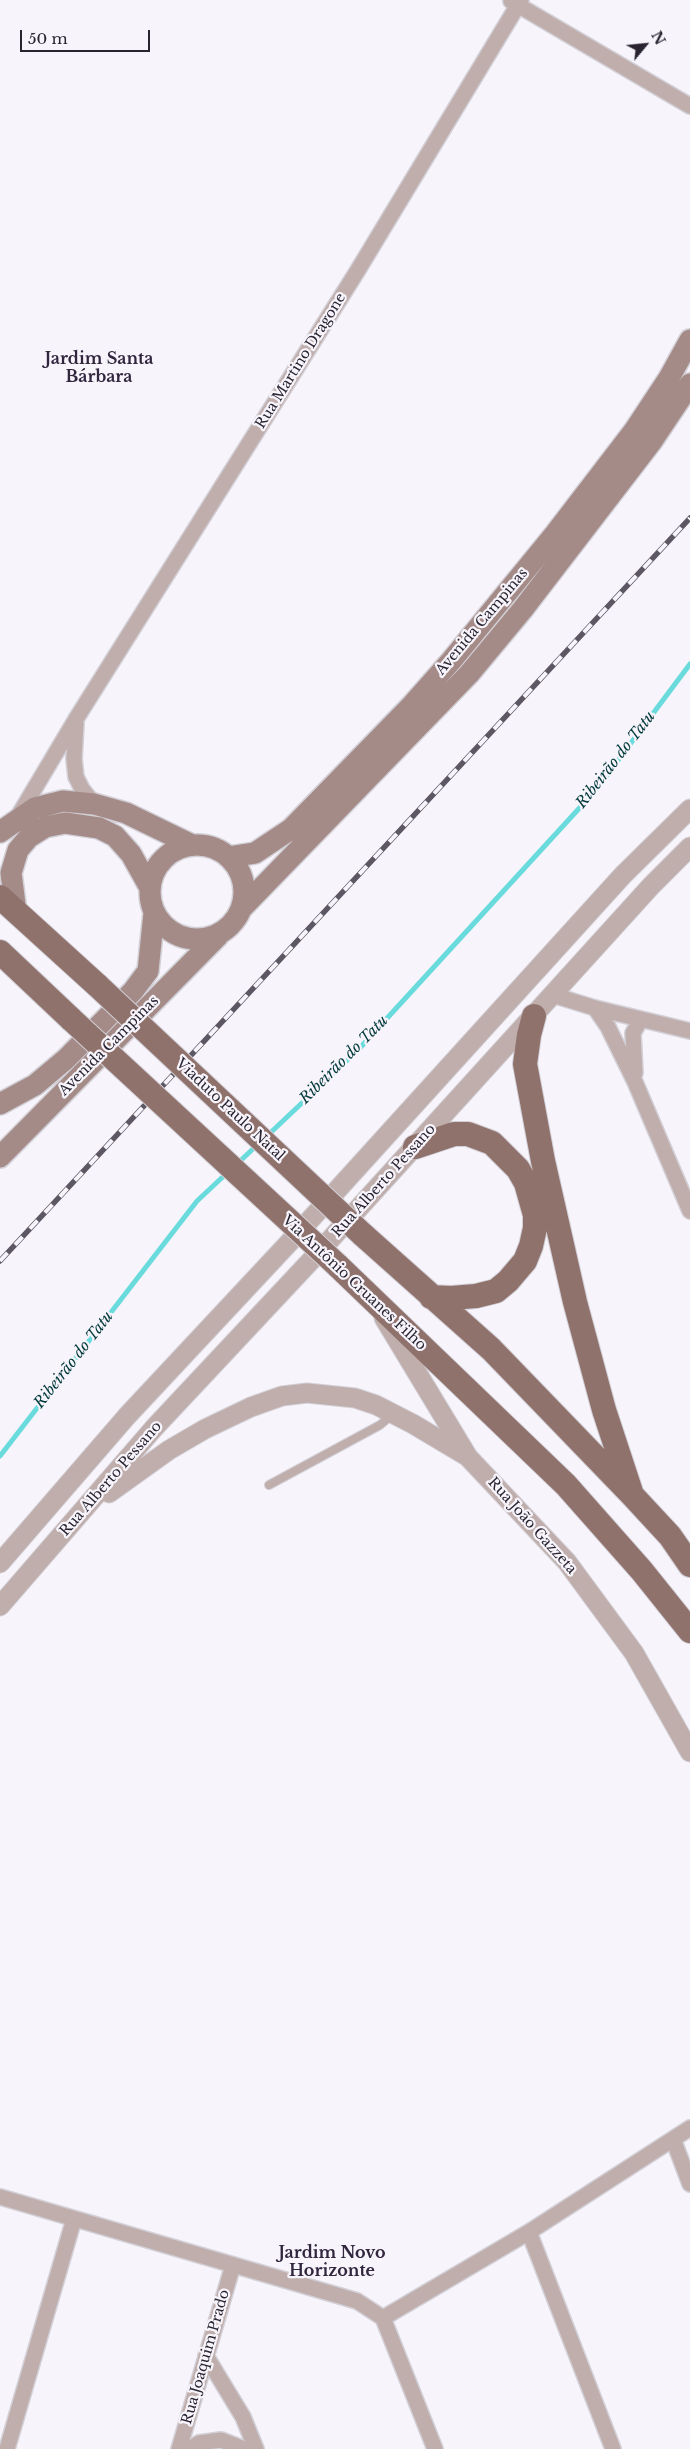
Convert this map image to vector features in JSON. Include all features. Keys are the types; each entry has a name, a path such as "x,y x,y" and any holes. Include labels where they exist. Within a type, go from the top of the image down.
{"main road":[{"name":"Avenida Campinas","path":"243,907 420,712 451,661 555,534 634,431 669,378 690,340"},
{"name":"Avenida Campinas","path":"229,857 254,853 291,830 420,712 468,674 523,609 652,441 690,384"},
{"name":"Rua Martino Dragone","path":"8,826 35,808 63,801 94,804 126,813 192,845"},
{"path":"8,904 11,873 18,850 29,837 45,827 65,823 99,828 115,836 131,854 150,888 154,913 166,928 182,938 200,941 218,936 235,923 243,907 245,893 244,880 238,867 229,857 217,849 204,845 192,845 177,849 163,859 154,872 150,888"},
{"name":"Viaduto Paulo Natal","path":"8,904 431,1296"},
{"name":"Avenida Campinas","path":"0,1104 35,1085 66,1059 133,991 148,971 154,913"},
{"name":"Avenida Campinas","path":"0,1157 218,936"},
{"name":"Via Antônio Cruanes Filho","path":"0,952 337,1265 566,1485 642,1571 690,1631"},
{"path":"534,1016 528,1035 526,1064 543,1161 578,1311 604,1410 632,1495"},
{"path":"414,1147 448,1136 468,1134 492,1142 518,1169 526,1183 535,1214 535,1228 525,1261 508,1281 496,1291 476,1296 451,1298 431,1296"},
{"path":"431,1296 491,1349 670,1536 690,1564"}],"street":[{"path":"516,2 690,106"},
{"name":"Rua Martino Dragone","path":"8,826 358,270 516,2"},
{"name":"Rua Martino Dragone","path":"76,719 74,759 76,777 82,789 94,804"},
{"name":"Rua Alberto Pessano","path":"0,1563 127,1416 305,1225 623,874 690,809"},
{"name":"Rua Alberto Pessano","path":"0,1606 154,1428 534,1016 650,886 690,846"},
{"path":"553,995 596,1008 690,1031"},
{"path":"596,1008 608,1027 635,1082 690,1211"},
{"path":"635,1082 633,1033 641,1019"},
{"name":"Rua João Gazzeta","path":"374,1300 468,1456 531,1522 592,1596 634,1652 690,1752"},
{"path":"76,1518 169,1450 205,1429 251,1407 282,1396 306,1392 329,1393 355,1398 393,1414 468,1456"},
{"path":"383,2318 529,2232 690,2128"},
{"path":"673,2139 690,2184"},
{"path":"0,2197 357,2301 383,2318 435,2449"},
{"path":"7,2449 74,2219"},
{"path":"529,2232 613,2449"},
{"name":"Rua Joaquim Prado","path":"179,2449 233,2265"},
{"path":"206,2356 243,2417 256,2449"},
{"path":"190,2449 199,2443 221,2440 244,2449"}],"lane":[{"path":"269,1485 380,1425 393,1414"}],"waterway":[{"name":"Ribeirão do Tatu","path":"267,1136 358,1050 595,791 690,664"},
{"name":"Ribeirão do Tatu","path":"236,1165 257,1145"},
{"name":"Ribeirão do Tatu","path":"0,1456 197,1201 228,1172"}],"railway":[{"path":"0,1261 690,518"}],"district":[{"name":"Jardim Santa Bárbara","path":"99,368"},
{"name":"Jardim Novo Horizonte","path":"332,2262"}]}
